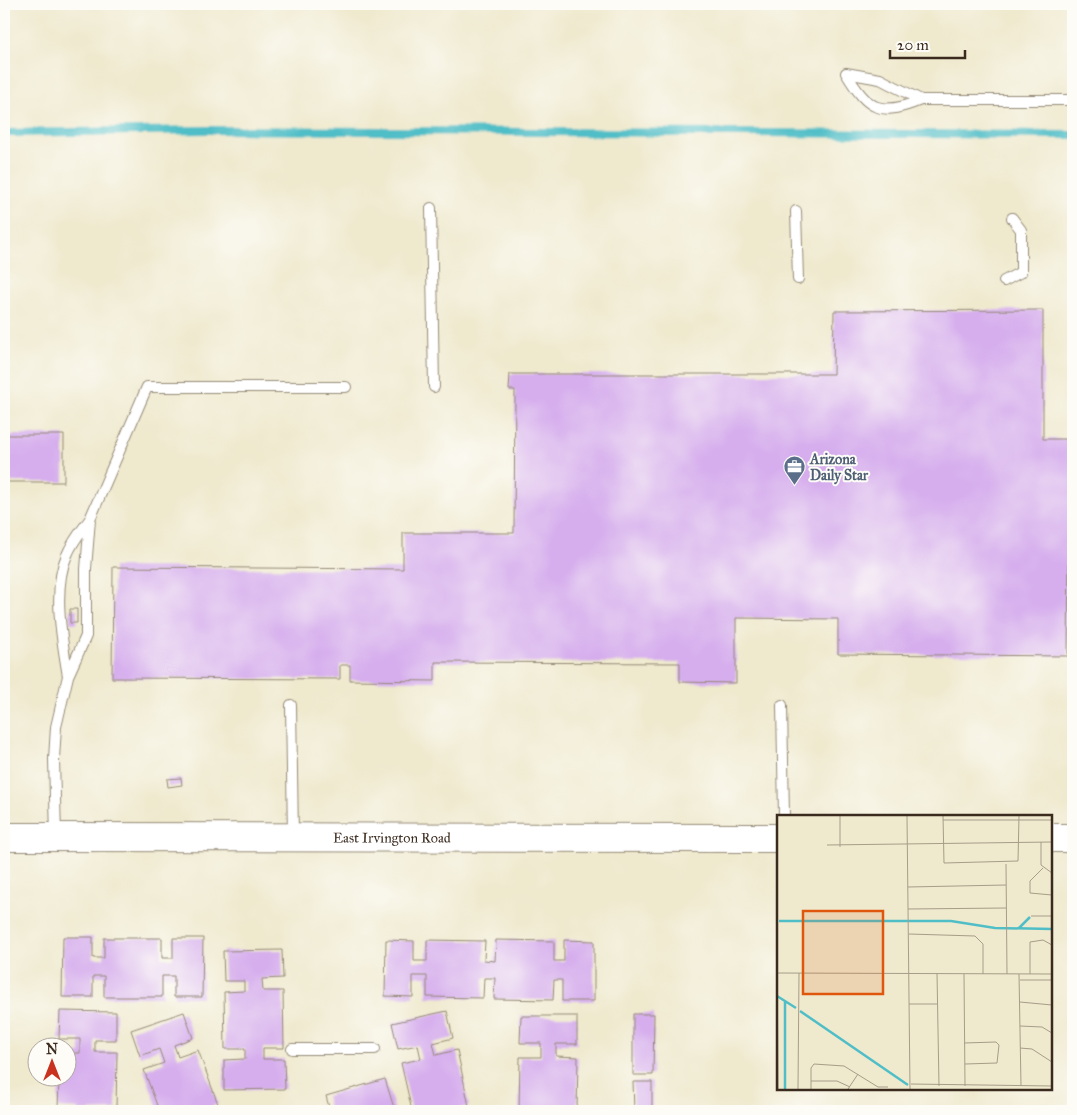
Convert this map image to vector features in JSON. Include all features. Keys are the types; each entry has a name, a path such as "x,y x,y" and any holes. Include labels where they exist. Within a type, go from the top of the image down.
{"main road":[{"name":"East Irvington Road","path":"4,837 777,838"},
{"path":"1052,838 1073,838"}],"lane":[{"path":"921,100 880,79 846,73 859,95 875,107 898,110 921,100 1073,100"},
{"path":"431,208 434,388"},
{"path":"796,210 798,279"},
{"path":"1004,281 1021,272 1021,230 1012,218"},
{"path":"68,676 60,634 61,572 67,553 90,519 147,387 346,388"},
{"path":"56,837 54,751 56,727 68,676 86,636 86,568 90,519"},
{"path":"291,705 293,837"},
{"path":"782,705 784,815"},
{"path":"292,1049 375,1049"}],"building":[{"name":"Arizona Daily Star","path":"1043,310 1043,439 1073,439 1073,539 1069,539 1068,656 838,654 838,619 736,618 736,683 680,682 680,663 435,662 435,681 350,680 350,665 340,665 340,679 112,678 113,567 403,569 403,533 514,533 515,390 509,390 510,374 833,374 834,311"},
{"path":"4,435 64,435 64,482 4,482"},
{"path":"70,609 77,609 77,623 70,623"},
{"path":"181,778 182,785 168,787 167,779"},
{"path":"63,937 93,937 93,958 104,958 104,938 162,938 162,958 173,958 173,938 203,938 202,997 174,997 174,976 162,976 162,997 104,997 104,976 93,976 93,997 62,997"},
{"path":"386,940 414,941 414,961 427,961 427,940 485,941 484,960 495,961 496,940 554,941 554,961 564,961 564,940 594,941 594,1001 562,1001 562,980 554,980 553,1000 494,999 495,978 484,978 483,998 427,997 427,976 413,976 413,997 385,996"},
{"path":"282,950 283,978 262,979 263,991 283,991 284,1048 263,1048 263,1059 284,1059 285,1089 224,1090 224,1060 245,1059 245,1049 225,1049 224,992 244,991 244,981 224,981 223,951"},
{"path":"60,1011 116,1012 116,1040 95,1040 95,1052 117,1052 116,1110 79,1111 79,1109 58,1108 59,1088 78,1088 78,1053 80,1053 80,1039 59,1038"},
{"path":"447,1011 453,1038 433,1043 436,1055 457,1050 469,1106 450,1111 412,1111 401,1063 421,1059 418,1045 398,1049 392,1023"},
{"path":"184,1012 193,1038 174,1045 178,1057 198,1050 218,1104 199,1111 159,1111 144,1070 164,1063 159,1049 140,1056 131,1030"},
{"path":"633,1014 654,1014 653,1075 633,1075"},
{"path":"521,1016 577,1016 577,1044 556,1044 556,1056 578,1057 577,1111 519,1111 520,1057 541,1057 541,1043 520,1043"},
{"path":"385,1079 395,1111 330,1111 326,1096"},
{"path":"633,1082 652,1082 652,1111 634,1111"}],"waterway":[{"path":"4,133 207,130 1073,135"}],"place":[{"name":"Arizona Daily Star","path":"794,486"}]}
